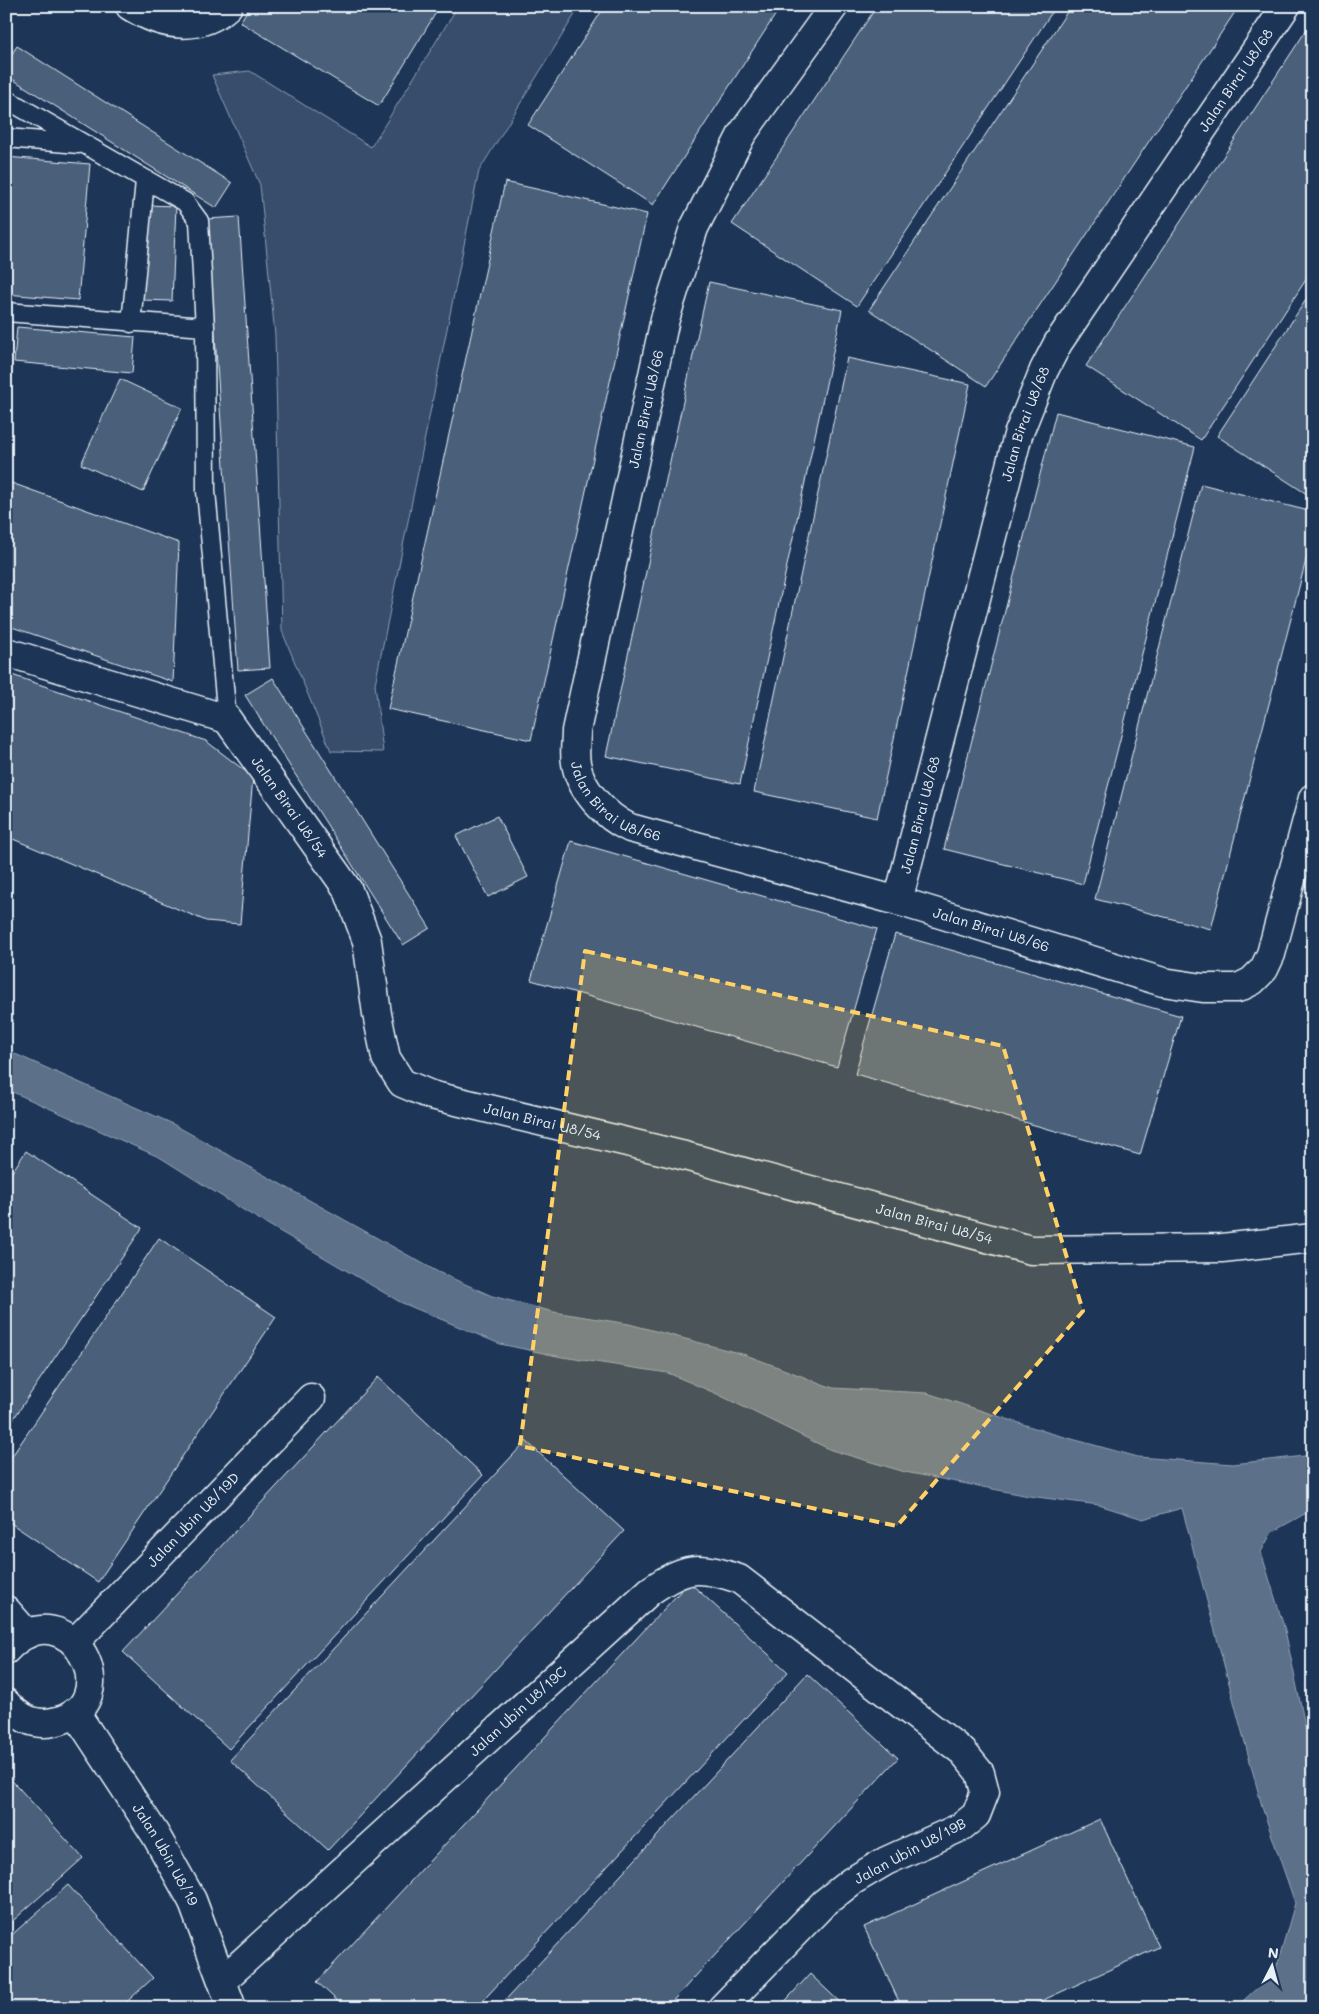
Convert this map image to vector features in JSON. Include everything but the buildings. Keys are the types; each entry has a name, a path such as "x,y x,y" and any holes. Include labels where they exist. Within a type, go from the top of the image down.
{"street":[{"path":"130,6 160,20 182,25 193,25 217,16 228,6"},
{"name":"Jalan Birai U8/66","path":"834,6 742,134 694,228 665,319 576,731 576,764 584,785 614,821 630,828 898,901 1163,982 1203,988 1238,988 1252,981 1264,969 1271,954 1313,798"},
{"name":"Jalan Birai U8/68","path":"898,901 1018,435 1030,401 1058,343 1286,6"},
{"path":"6,652 227,720"},
{"name":"Jalan Birai U8/54","path":"227,720 348,890 367,941 377,1014 386,1058 402,1083 431,1095 681,1155 1031,1250 1222,1248 1313,1238"},
{"name":"Jalan Ubin U8/19D","path":"75,1642 311,1398"},
{"name":"Jalan Ubin U8/19C","path":"224,1980 643,1597 669,1578 690,1570 714,1571 739,1579 837,1655"},
{"path":"6,1610 17,1642 47,1631 57,1633 75,1642 88,1661 90,1683 88,1694 75,1712 58,1721 48,1723 29,1721 8,1710"},
{"name":"Jalan Ubin U8/19B","path":"722,2008 824,1903 852,1881 886,1861 961,1827 976,1815 986,1792 980,1773 963,1752 837,1655"},
{"name":"Jalan Ubin U8/19","path":"75,1712 155,1834 192,1900 224,1980 232,2008"}],"lane":[{"path":"6,99 184,202 199,221 205,327 206,492 227,720"},
{"path":"6,138 84,144"},
{"path":"131,323 145,181"},
{"path":"6,312 131,323 205,327"}],"highlighted area":[{"path":"585,951 1003,1046 1083,1311 897,1526 520,1446"}],"shaded area":[{"path":"458,6 580,6 479,171 375,684 383,752 331,751 282,631 275,335 260,185 212,75 250,71 371,147"},
{"path":"6,1050 171,1123 438,1272 492,1296 554,1312 629,1324 746,1355 833,1388 927,1393 1050,1433 1138,1457 1233,1464 1313,1455 1310,1511 1272,1532 1261,1552 1285,1630 1313,1764 1313,2008 1235,2008 1275,1972 1295,1903 1263,1810 1182,1508 1143,1519 1099,1505 1029,1496 905,1472 831,1450 717,1394 668,1373 562,1357 500,1344 400,1302 245,1211 161,1158 6,1089"}]}
